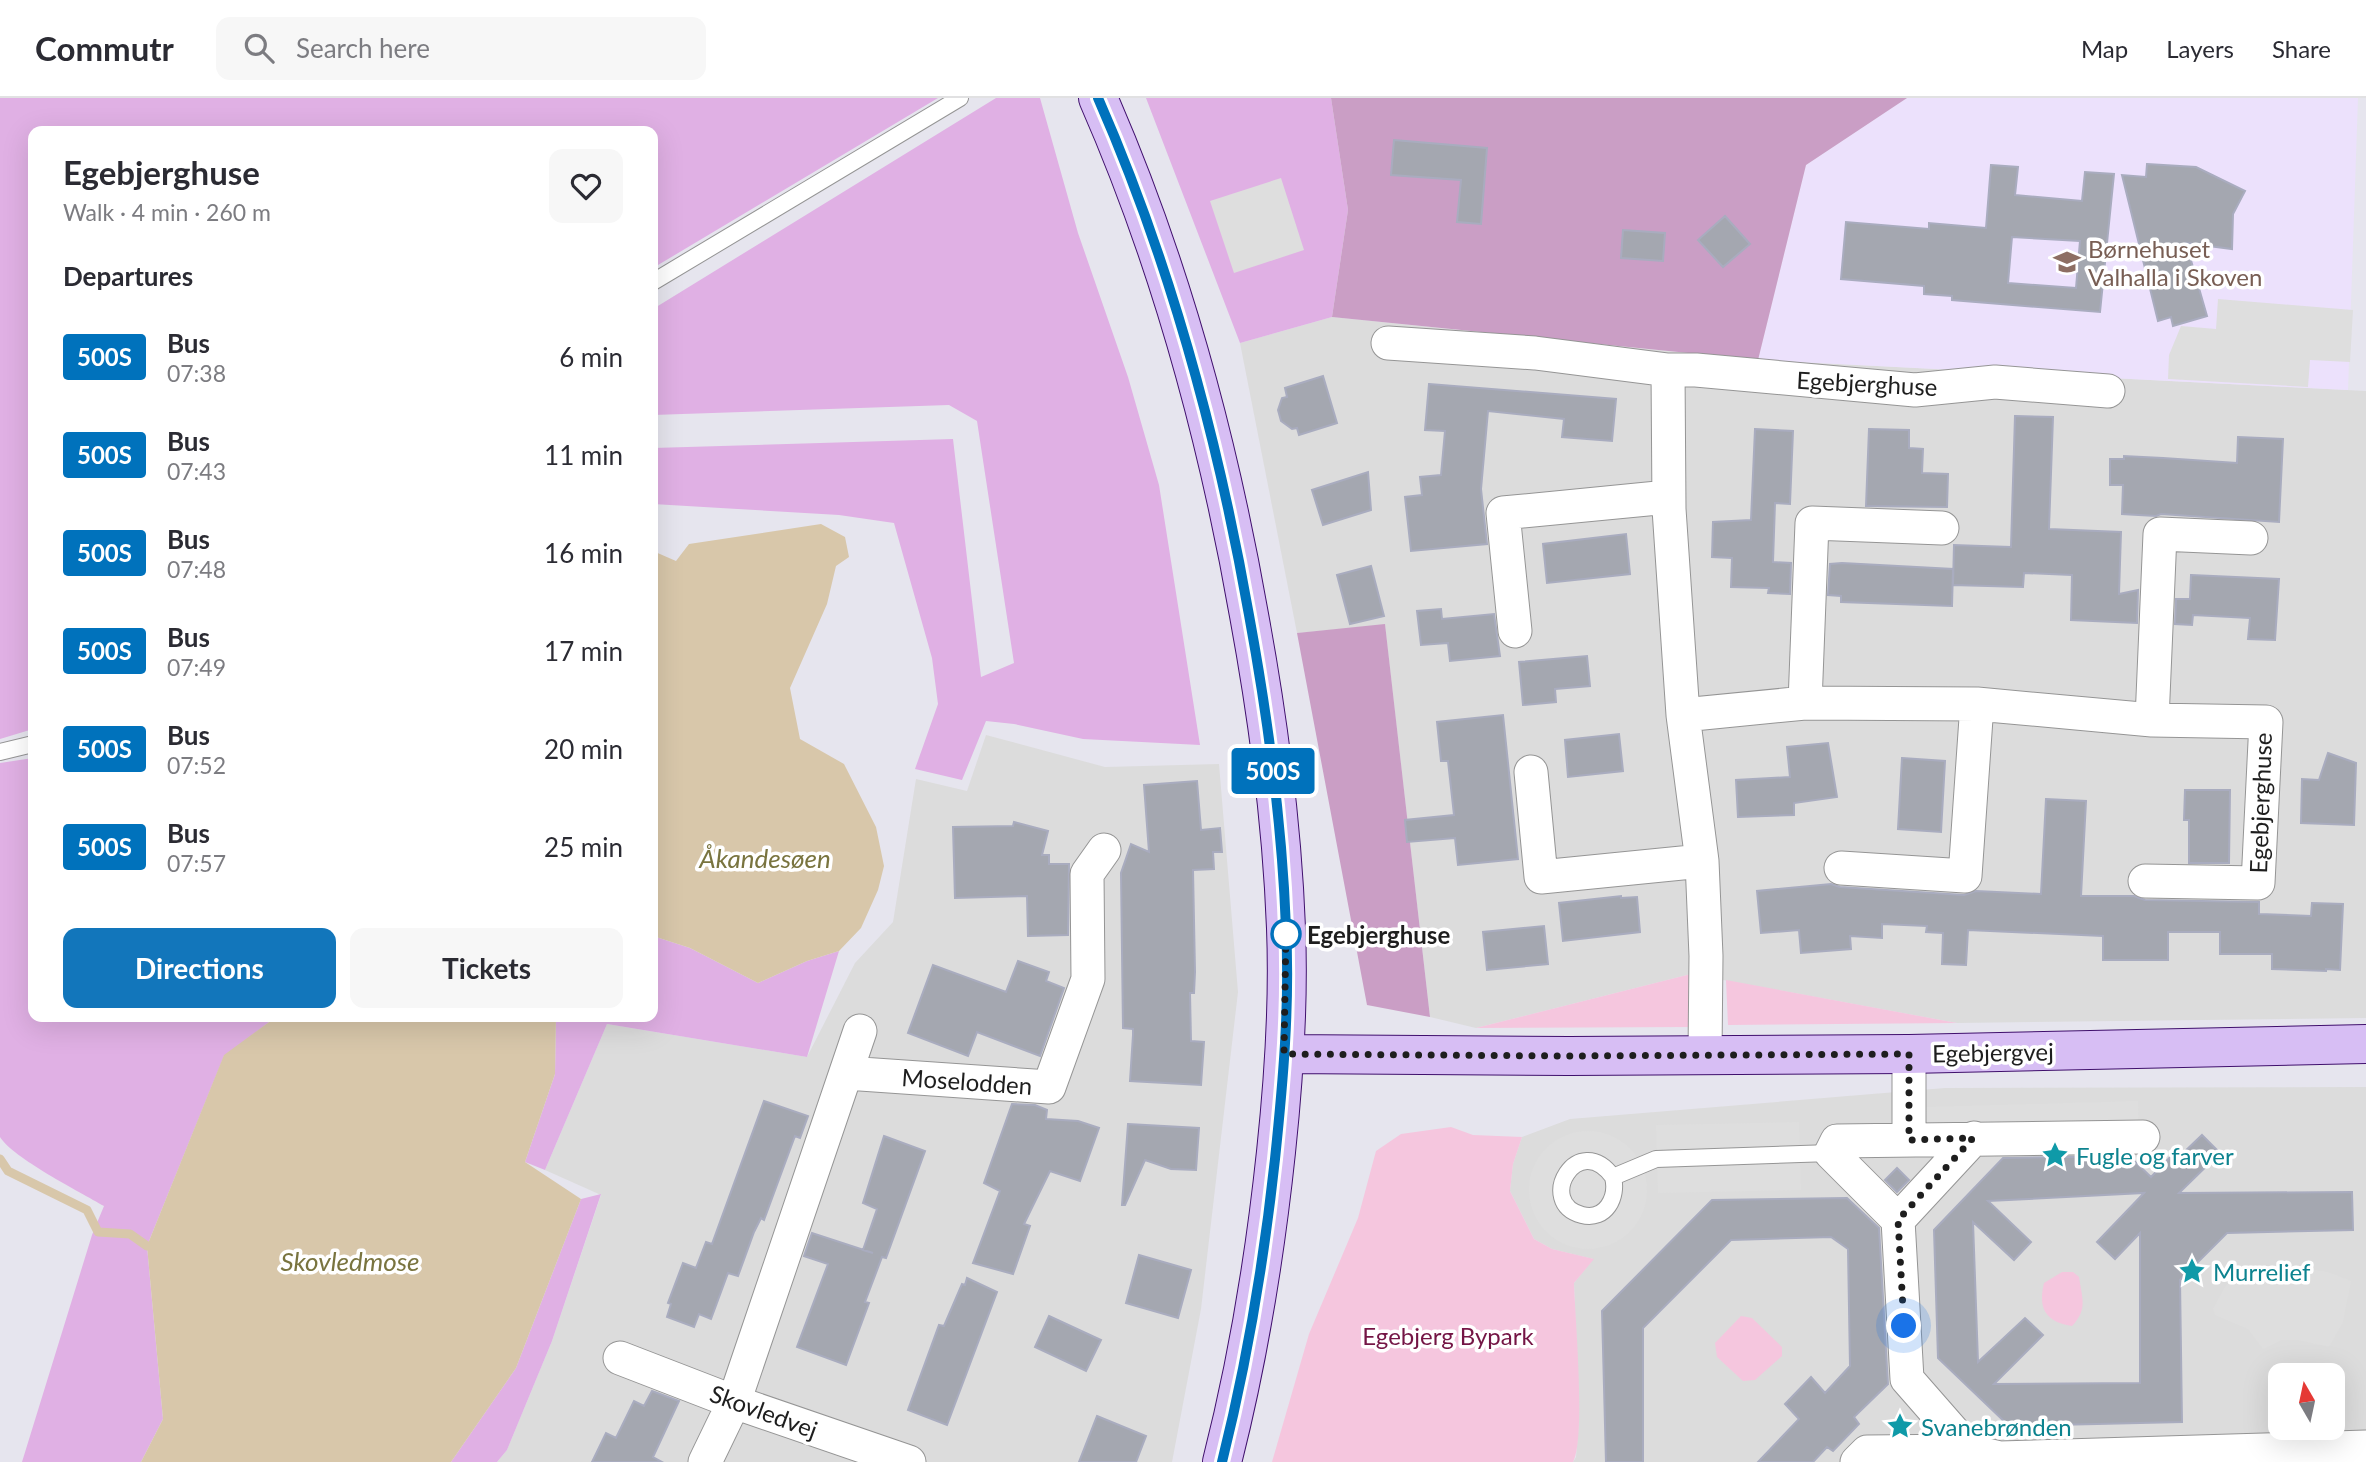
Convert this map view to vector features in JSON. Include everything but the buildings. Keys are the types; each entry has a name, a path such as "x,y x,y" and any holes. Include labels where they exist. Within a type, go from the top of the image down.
{"street":[{"path":"1098,98 1144,219 1193,367 1232,518 1266,710 1280,839 1286,929 1284,1054 1266,1246 1222,1462"},
{"name":"Egebjerghuse","path":"1388,343 1535,353 1668,370 1696,370 1915,390 1995,382 2108,391"},
{"path":"1668,370 1668,497 1683,715 1702,861 1706,956 1705,1054"},
{"path":"1515,631 1503,513 1668,497"},
{"path":"1805,703 1812,523 1942,528"},
{"path":"2152,720 2160,534 2251,538"},
{"name":"Egebjerghuse","path":"1683,715 1805,703 1977,704 2152,720 2266,722 2258,883 2145,881"},
{"path":"1841,868 1965,876 1977,704"},
{"path":"1531,772 1541,877 1702,861"},
{"name":"Moselodden","path":"846,1073 1049,1087 1088,979 1087,874 1104,850"},
{"path":"705,1462 734,1402 860,1031"},
{"name":"Egebjergvej","path":"1284,1054 1909,1054 2366,1044"},
{"path":"1909,1054 1909,1140"},
{"path":"1970,1451 1907,1379 1898,1220 1831,1153 1837,1141 2143,1137"},
{"path":"1898,1220 1973,1138"},
{"name":"Skovledvej","path":"620,1358 734,1402 909,1462"},
{"path":"1857,1462 1867,1452 1970,1451 2000,1458 2098,1459 2366,1447"}],"lane":[{"path":"658,279 960,98"},
{"path":"0,752 28,745"},
{"path":"1613,1177 1656,1159 1831,1153"}],"shaded area":[{"path":"0,98 938,98 658,265 658,126 28,126 28,731 0,739"},
{"path":"996,98 1040,98 1078,233 1128,377 1159,485 1200,745 1083,739 1014,724 986,721 962,780 915,769 938,704 932,658 894,523 839,515 658,504 658,448 953,439 981,677 1014,663 977,421 949,405 658,415 658,306"},
{"path":"1146,98 1331,98 1348,210 1332,317 1240,343"},
{"path":"1331,98 1907,98 1806,165 1758,360 1332,317 1348,210"},
{"name":"Børnehuset Valhalla i Skoven","path":"1907,98 2358,98 2348,390 1758,360 1806,165"},
{"path":"1281,178 1304,250 1234,273 1210,201"},
{"path":"2218,299 2353,310 2350,362 2310,360 2308,387 2168,379 2169,355 2181,326 2216,329"},
{"path":"1332,317 1758,360 2366,391 2366,1018 1957,1023 1691,974 1476,1028 1430,1017 1385,625 1297,633 1240,343"},
{"path":"1385,624 1430,1017 1367,1005 1297,633"},
{"path":"986,735 1105,767 1219,764 1238,992 1201,1309 1172,1462 497,1462 507,1450 552,1341 601,1195 545,1170 607,1024 807,1057 855,963 893,922 916,779 967,791"},
{"path":"28,759 28,1022 269,1022 224,1056 147,1246 163,1419 141,1462 22,1462 92,1235 104,1206 18,1155 0,1137 0,763"},
{"path":"658,938 690,948 758,983 807,961 839,951 807,1057 607,1024 545,1170 525,1162 555,1074 556,1022 658,1022"},
{"path":"2366,1087 2366,1462 1573,1462 1576,1457 1579,1422 1574,1283 1593,1259 1552,1249 1534,1239 1510,1191 1513,1164 1522,1137 1570,1119 1945,1088"},
{"path":"2138,1101 2139,1147 1928,1153 1926,1107"},
{"path":"1799,1122 1801,1190 1658,1193 1656,1125"},
{"path":"1588,1131 1621,1141 1637,1157 1647,1190 1637,1223 1621,1239 1588,1249 1555,1239 1539,1223 1529,1190 1539,1157 1555,1141"},
{"path":"601,1194 552,1341 507,1450 497,1462 451,1462 516,1368 581,1199"},
{"path":"2271,1267 2328,1272 2351,1281 2343,1322 2329,1347 2298,1340 2282,1340 2263,1349 2248,1329 2215,1315 2213,1309 2226,1285 2251,1270"}],"green space":[{"path":"1691,974 1694,1027 1476,1028"},
{"path":"1726,980 1957,1023 1728,1025"},
{"name":"Egebjerg Bypark","path":"1451,1127 1473,1135 1522,1137 1513,1164 1510,1191 1534,1239 1552,1249 1594,1259 1574,1283 1579,1429 1573,1462 1272,1462 1309,1334 1358,1218 1376,1151 1401,1134"},
{"path":"2062,1272 2073,1272 2079,1277 2082,1309 2072,1326 2055,1321 2043,1307 2044,1283"},
{"path":"1741,1316 1752,1318 1782,1347 1782,1356 1755,1380 1743,1381 1717,1357 1715,1343"}],"water":[{"name":"Åkandesøen","path":"821,524 845,537 849,557 836,566 827,604 790,688 800,739 844,764 876,827 884,866 878,890 861,928 839,951 807,961 758,983 690,948 658,938 658,553 676,561 689,544"},
{"name":"Skovledmose","path":"269,1022 556,1022 555,1074 525,1162 581,1199 516,1368 451,1462 141,1462 163,1419 147,1246 224,1055"}],"waterway":[{"path":"0,1159 8,1171 87,1210 98,1232 130,1234 147,1246"}],"bus line":[{"name":"500S","path":"1098,98 1112,129 1161,266 1193,367 1232,518 1266,710 1280,839 1286,929 1283,1085 1266,1246 1222,1462"}],"place":[{"name":"Børnehuset Valhalla i Skoven","path":"2067,262"},
{"name":"Egebjerghuse","path":"1286,934"},
{"name":"Fugle og farver","path":"2055,1155"},
{"name":"Murrelief","path":"2192,1271"},
{"name":"Svanebrønden","path":"1900,1426"}],"route":[{"path":"1286,934 1286,929 1284,1054 1909,1054 1909,1140 1973,1138 1898,1220 1904,1326"}]}
